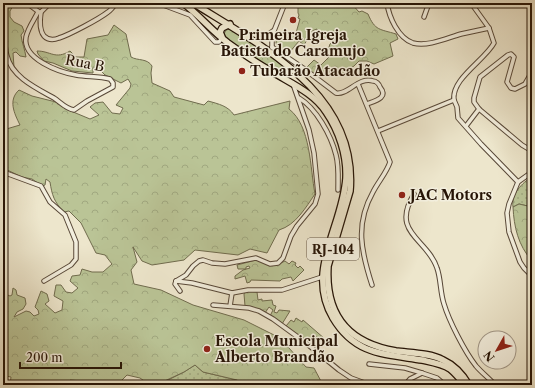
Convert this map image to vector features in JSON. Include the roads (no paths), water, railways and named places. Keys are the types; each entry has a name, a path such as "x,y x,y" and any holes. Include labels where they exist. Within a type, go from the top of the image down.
{"highway":[{"name":"RJ-104","path":"183,3 204,20 222,38 315,99 326,112 339,138 345,164 346,179 342,200 324,262 322,277 328,309 342,331 354,342 370,351 380,354 424,360 449,368 464,385"},
{"name":"RJ-104","path":"194,3 230,24 304,78 326,103 342,132 347,149 351,179 350,191 328,266 330,301 336,314 352,334 362,341 381,348 433,356 443,359 452,365 469,385"},
{"path":"193,17 204,20"},
{"path":"222,38 220,32 222,28 230,24"},
{"path":"282,78 288,75 290,71 288,66"}],"street":[{"path":"27,3 39,12 40,25 44,36 52,39 69,34 108,12 116,3"},
{"path":"39,12 50,3"},
{"path":"158,3 193,17 214,42 219,42 222,38"},
{"path":"274,55 272,36 285,3"},
{"path":"387,3 390,15 398,30 403,36 414,43 438,42 461,34 488,28"},
{"path":"424,17 429,3"},
{"path":"471,3 488,28 493,39 493,45 454,91 454,100 457,107 458,118 518,182"},
{"name":"Rua B","path":"5,28 7,58 20,76 69,109 74,110 91,98 113,87 113,83 110,79 76,75 59,70 37,59 31,54 28,50 26,37 39,12"},
{"path":"252,41 260,40 275,29"},
{"path":"272,47 307,70 336,93 342,93 363,81 372,80 382,88 384,93 383,97 380,99 367,104"},
{"path":"532,72 522,86 515,89 510,88 507,82 514,57 511,54 480,77 474,98 474,102 479,109 522,145 532,151"},
{"path":"176,281 186,275 199,261 203,260 212,263 225,264 256,258 273,265 281,261 291,236 315,204 318,194 314,153 309,130 292,84"},
{"path":"358,84 390,162 373,192 362,218 363,255 372,285"},
{"path":"298,97 312,108 320,119 332,145 337,160 338,190"},
{"path":"378,131 454,100"},
{"path":"466,126 479,109"},
{"path":"3,172 41,186 50,202 65,215 72,230 76,242 76,259 71,265 44,281"},
{"path":"532,172 518,182 507,213 509,232 520,262 532,276"},
{"path":"414,194 407,205 406,210 409,228 428,253 437,268 444,304 468,356 480,371 495,385"},
{"path":"176,281 192,283 232,293 248,290 282,290 322,277"},
{"path":"176,281 175,284 180,291"},
{"path":"230,306 232,293"},
{"path":"213,305 249,308 259,311 273,319 339,370 351,378 370,385"},
{"path":"369,364 404,368 437,378 445,385"},
{"path":"405,385 410,379 422,373"}],"place":[{"name":"Primeira Igreja Batista do Caramujo","path":"293,20"},
{"name":"Tubarão Atacadão","path":"242,71"},
{"name":"JAC Motors","path":"402,195"},
{"name":"Escola Municipal Alberto Brandão","path":"207,349"}]}
